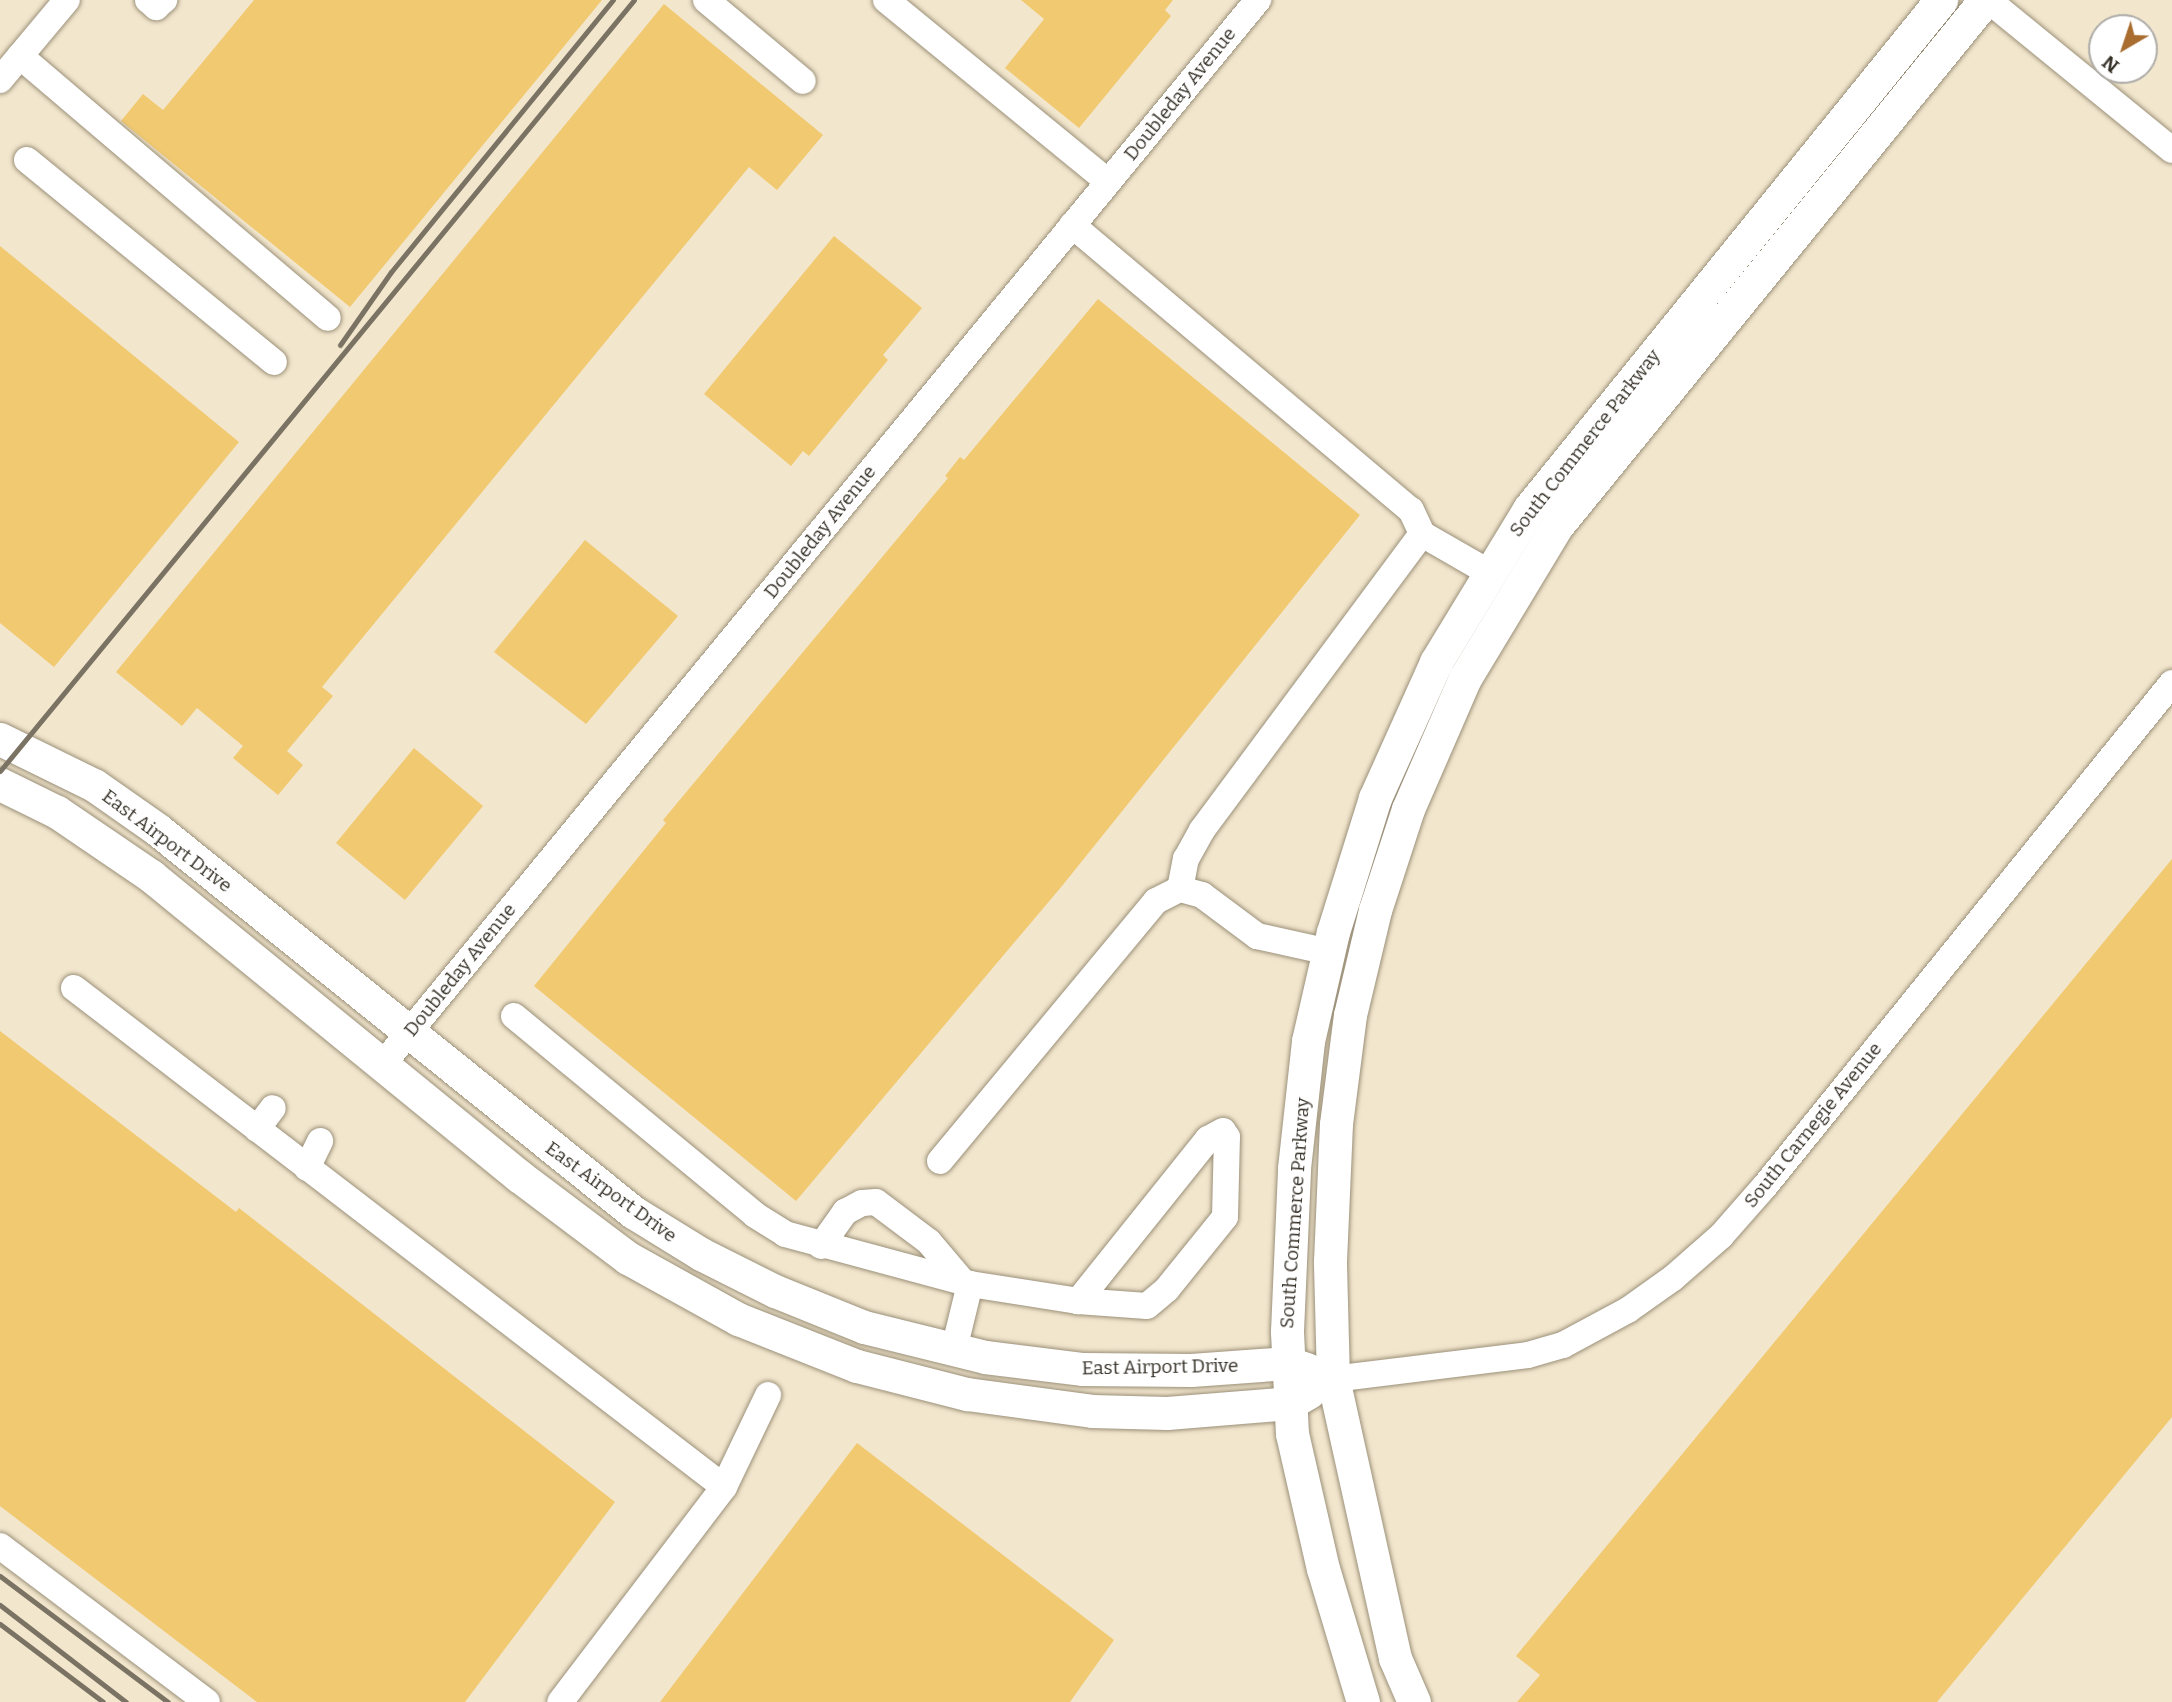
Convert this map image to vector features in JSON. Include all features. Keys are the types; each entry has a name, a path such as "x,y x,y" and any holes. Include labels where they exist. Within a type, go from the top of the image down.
{"main road":[{"name":"South Commerce Parkway","path":"1290,1403 1288,1363 1294,1168 1308,1041 1329,952 1375,798 1399,738 1436,662 1488,572 1529,509 1941,0"},
{"name":"South Commerce Parkway","path":"1333,1378 1330,1261 1336,1124 1350,1015 1375,910 1408,809 1465,678 1556,527 1987,0"},
{"name":"East Airport Drive","path":"0,739 94,785 158,830 568,1164 633,1212 701,1254 775,1291 864,1327 954,1349 1083,1369 1191,1370 1288,1363 1333,1378"},
{"name":"East Airport Drive","path":"0,784 57,812 151,876 628,1258 738,1319 857,1366 967,1394 1092,1410 1167,1413 1290,1403 1333,1378"},
{"path":"1333,1378 1395,1658 1414,1702"},
{"path":"1290,1403 1323,1570 1363,1702"}],"street":[{"path":"0,80 67,0"},
{"path":"148,0 156,6 164,0"},
{"path":"706,0 803,81"},
{"path":"886,0 1108,182"},
{"name":"Doubleday Avenue","path":"383,1064 1258,0"},
{"path":"1987,0 2172,150"},
{"path":"20,56 328,318"},
{"path":"27,160 274,362"},
{"path":"1072,225 1411,510 1422,534 1488,572"},
{"path":"1180,889 1186,859 1202,830 1422,534"},
{"name":"South Carnegie Avenue","path":"1333,1378 1528,1355 1563,1345 1628,1310 1674,1278 1721,1236 1765,1186 2172,683"},
{"path":"940,1161 1156,901 1180,889 1202,895 1257,936 1329,952"},
{"path":"74,988 724,1487"},
{"path":"514,1016 755,1215 785,1234 821,1246 967,1283 1077,1301 1147,1306 1167,1289 1225,1217 1227,1137 1223,1131 1208,1139 1077,1301"},
{"path":"257,1129 273,1108"},
{"path":"307,1168 320,1141"},
{"path":"821,1246 845,1212 862,1203 876,1202 929,1242 967,1283"},
{"path":"954,1349 967,1283"},
{"path":"560,1702 724,1487 768,1395"},
{"path":"0,1546 206,1702"}],"building":[{"path":"254,0 602,0 350,307 121,121 143,94 163,110"},
{"path":"1021,0 1173,0 1165,10 1171,16 1079,128 1005,68 1044,19"},
{"path":"664,4 823,135 777,190 749,167 322,687 333,696 287,751 303,765 278,795 233,758 243,746 197,708 182,726 116,672"},
{"path":"834,236 922,308 883,355 888,360 809,456 803,451 791,466 704,394"},
{"path":"0,246 239,442 54,667 0,623"},
{"path":"1098,299 1360,515 1062,886 796,1201 534,986 666,823 663,820 948,478 945,476 960,457 964,460"},
{"path":"585,540 678,616 586,724 494,652"},
{"path":"414,748 483,806 405,900 336,843"},
{"path":"2172,859 2172,1417 1937,1702 1517,1702 1540,1675 1516,1656"},
{"path":"0,1031 236,1212 239,1208 615,1502 465,1702 257,1702 0,1506"},
{"path":"857,1443 1114,1640 1070,1702 660,1702"}],"railway":[{"path":"340,345 391,272 613,0"},
{"path":"0,771 634,0"},
{"path":"0,1576 168,1702"},
{"path":"0,1605 126,1702"},
{"path":"0,1624 103,1702"}]}
